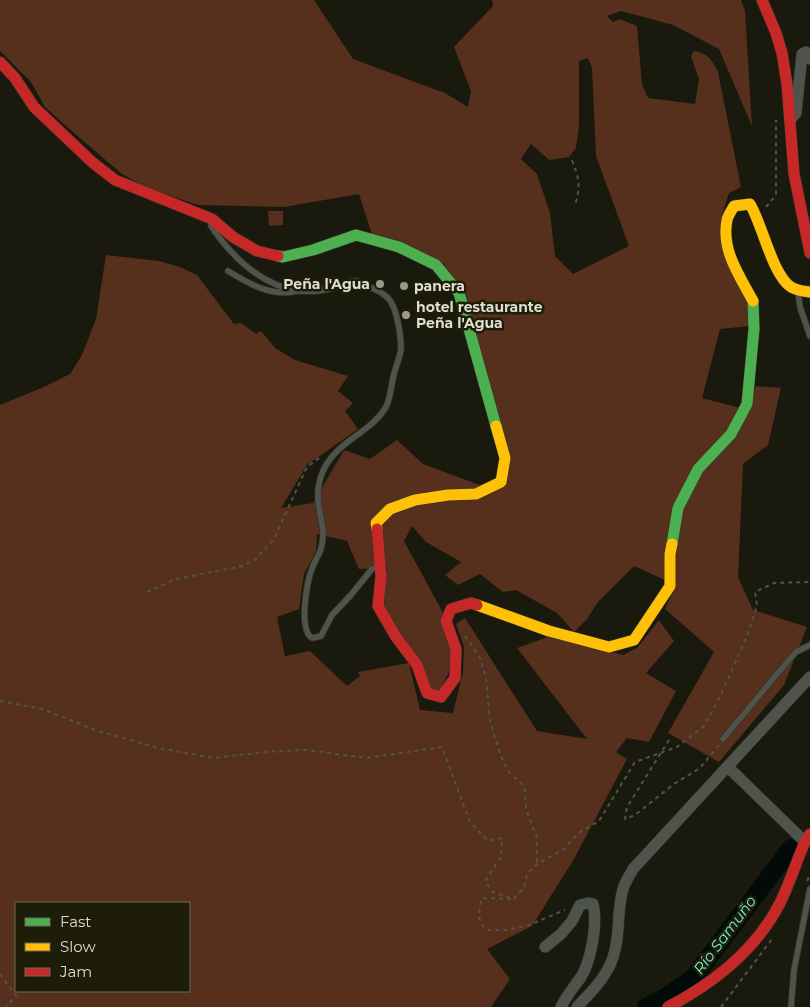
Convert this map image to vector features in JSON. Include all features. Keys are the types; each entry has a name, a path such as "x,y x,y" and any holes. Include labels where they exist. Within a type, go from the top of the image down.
{"street":[{"path":"762,0 778,38 788,95 793,164 810,253"},
{"path":"790,120 796,113 802,54 806,52 810,59"},
{"path":"0,62 15,78 34,107 92,162 122,183 212,219 233,238 257,251 283,256 313,250 356,236 398,247 436,265 459,293 505,458 500,482 476,494 448,494 415,500 390,509 376,523 380,567 378,606 396,637 417,666 427,693 441,697 455,678 456,649 446,621 450,609 471,603 549,631 608,647 634,640 670,586 670,554 678,508 698,470 731,434 747,404 754,329 753,301 730,259 727,241 727,219 734,206 745,203 750,204 758,216 779,272 789,287 810,292"},
{"path":"577,1007 608,970 616,950 619,908 623,888 633,868 810,677"},
{"path":"668,1007 699,989 730,965 758,938 776,909 808,839 728,767"},
{"path":"545,947 572,921 580,905 593,904 594,928 589,962 581,978 570,990 561,1007"}],"lane":[{"path":"208,217 211,226 228,247 251,270 269,282 299,291"},
{"path":"228,271 262,290 270,292 318,291 356,281 374,289 388,298 391,303 399,329 400,348 386,407 375,420 342,445 328,462 318,487 317,501 323,540 319,554 313,564 308,586 304,624 309,636 312,638 321,636 332,615 372,569 380,567"},
{"path":"798,290 800,307 810,336"},
{"path":"723,739 796,652 810,644"},
{"path":"791,1007 794,970 810,889"}],"path":[{"path":"758,216 776,194 776,120"},
{"path":"572,160 579,185 575,205"},
{"path":"147,592 176,579 250,563 274,539 305,470 326,454"},
{"path":"580,905 529,925 507,930 487,930 479,918 482,898 513,899 524,887 527,874 537,864 564,849 580,832 599,821 635,762 677,747 703,727 719,699 747,636 757,606 755,592 774,583 810,582"},
{"path":"462,632 473,645 480,658 486,678 490,721 501,756 508,771 521,783 525,790 526,809 537,838 537,864"},
{"path":"0,701 42,709 95,730 158,748 214,758 263,752 306,750 366,758 442,746 470,822 488,841 502,838 501,857 485,880 493,892 513,899"},
{"path":"669,740 627,808 625,819 635,815 674,784 700,768 723,739"},
{"path":"0,974 16,996 6,1007"}],"shaded area":[{"path":"0,0 314,0 353,59 445,93 468,107 471,91 454,47 493,6 492,0 741,0 745,11 752,126 719,49 673,25 621,11 607,16 613,22 620,19 637,26 642,84 648,98 695,104 699,79 691,56 694,51 703,53 709,58 718,72 741,187 729,193 722,215 749,303 750,326 720,329 702,398 748,410 756,386 781,388 768,445 743,464 738,577 753,610 807,627 784,685 719,762 668,733 714,652 665,609 676,585 634,566 598,602 587,619 574,632 557,613 516,590 503,592 480,574 458,585 445,575 461,562 426,542 412,526 404,541 455,635 449,672 439,692 430,689 382,605 387,568 359,569 347,541 317,534 316,551 304,574 299,609 277,617 285,656 310,651 347,686 360,676 358,672 409,663 420,710 453,713 463,672 464,647 456,624 465,618 537,731 587,739 517,648 550,636 623,655 637,648 659,620 674,641 646,673 676,691 649,742 627,738 616,752 627,759 574,859 532,926 487,949 510,979 491,1007 0,1007 0,405 70,374 82,355 96,319 106,255 159,261 180,267 197,275 234,324 241,323 256,334 261,331 275,348 295,360 348,376 338,391 353,403 345,411 358,429 307,465 281,508 313,503 344,450 370,459 397,440 423,464 480,485 476,500 509,467 444,264 372,235 359,194 284,207 198,205 147,188 122,174 45,107 31,82 0,51","holes":["588,58 592,68 596,156 629,246 573,274 555,256 550,213 537,174 521,159 531,144 549,160 569,157 576,148 579,126 579,61"]},
{"path":"268,211 283,211 283,225 269,226"}],"waterway":[{"name":"Río Samuño","path":"646,1007 664,998 694,977 791,848"}],"traffic: fast":[{"path":"278,256 283,257 313,250 356,235 399,247 436,265 459,293 496,426"},
{"path":"672,544 678,508 698,469 731,434 747,404 754,329 753,301"}],"traffic: slow":[{"path":"753,301 732,262 729,252 726,231 727,220 734,206 750,204 773,261 784,281 793,288 810,292"},
{"path":"377,529 376,523 390,509 415,500 448,495 476,494 501,482 505,458 496,426"},
{"path":"477,605 549,631 609,647 634,640 670,586 670,554 672,544"}],"traffic: jam":[{"path":"762,0 782,53 787,84 794,174 810,253"},
{"path":"0,62 15,78 34,107 92,162 115,180 212,219 233,237 257,251 278,256"},
{"path":"377,529 381,576 378,606 396,637 417,665 427,693 441,697 455,678 456,649 446,621 451,609 471,603 477,605"},
{"path":"668,1007 717,976 732,964 759,936 780,903 810,834"}],"place":[{"name":"Peña l'Agua","path":"380,284"},
{"name":"panera","path":"404,286"},
{"name":"hotel restaurante Peña l'Agua","path":"406,315"}]}
